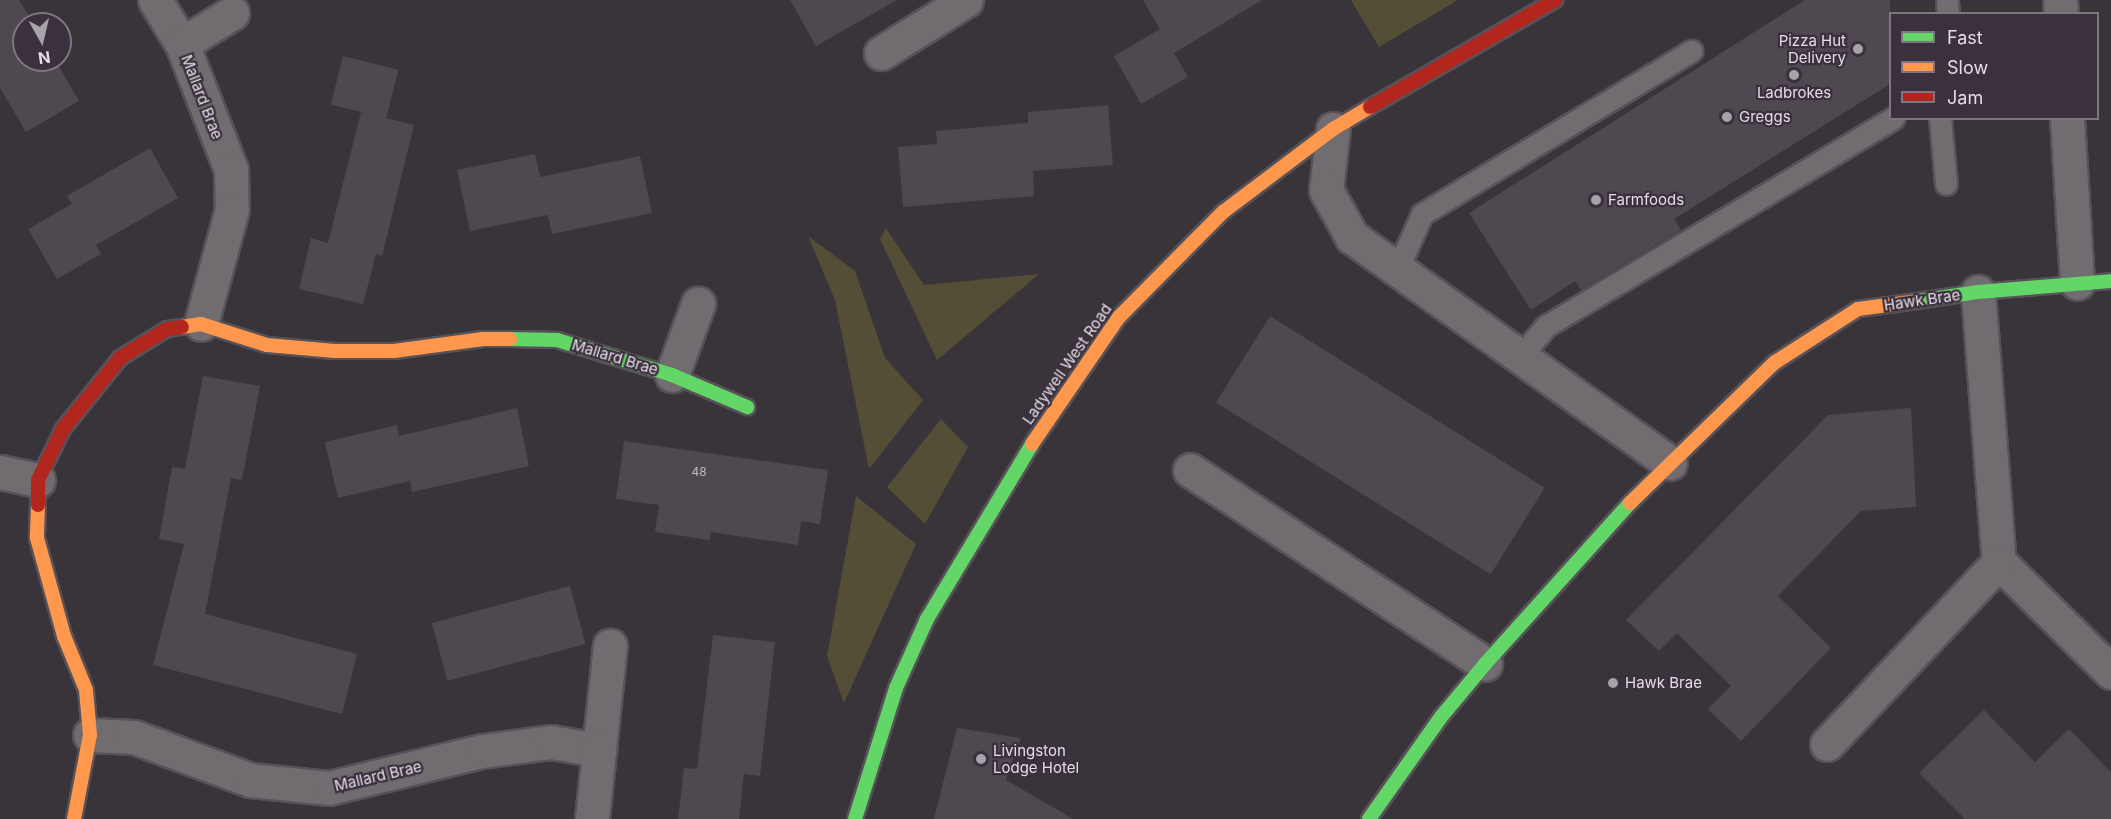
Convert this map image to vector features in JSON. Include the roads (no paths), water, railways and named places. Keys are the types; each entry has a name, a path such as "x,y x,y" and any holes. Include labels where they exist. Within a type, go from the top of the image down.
{"street":[{"name":"Mallard Brae","path":"155,0 182,44 231,170 232,209 201,324"},
{"path":"881,53 966,0"},
{"name":"Ladywell West Road","path":"855,819 896,688 927,619 1048,420 1119,317 1223,212 1333,129 1555,0"},
{"name":"Mallard Brae","path":"182,44 232,13"},
{"path":"2067,120 2077,283"},
{"path":"1333,129 1326,190 1352,237 1670,463"},
{"name":"Hawk Brae","path":"1369,819 1442,717 1485,664 1625,508 1774,363 1858,309 1978,292 2111,281"},
{"name":"Hawk Brae","path":"1978,292 1999,562"},
{"name":"Mallard Brae","path":"672,375 698,304"},
{"name":"Mallard Brae","path":"74,819 90,735 86,690 64,636 37,537 38,480 63,429 120,358 167,328 201,324 267,345 335,351 394,351 483,339 557,340 672,375 747,408"},
{"path":"1190,470 1485,664"},
{"path":"0,472 38,480"},
{"path":"1827,744 1999,562 2111,672"},
{"path":"592,819 610,646"},
{"name":"Mallard Brae","path":"90,735 134,737 250,780 329,788 482,751 551,742 599,750"}],"lane":[{"path":"1396,270 1422,214 1691,51"},
{"path":"1520,357 1546,326 1891,120"},
{"path":"1940,120 1946,184"}],"place":[{"name":"Pizza Hut Delivery","path":"1858,49"},
{"name":"Ladbrokes","path":"1794,75"},
{"name":"Greggs","path":"1727,117"},
{"name":"Farmfoods","path":"1596,200"},
{"name":"Hawk Brae","path":"1613,683"},
{"name":"Livingston Lodge Hotel","path":"981,759"}]}
